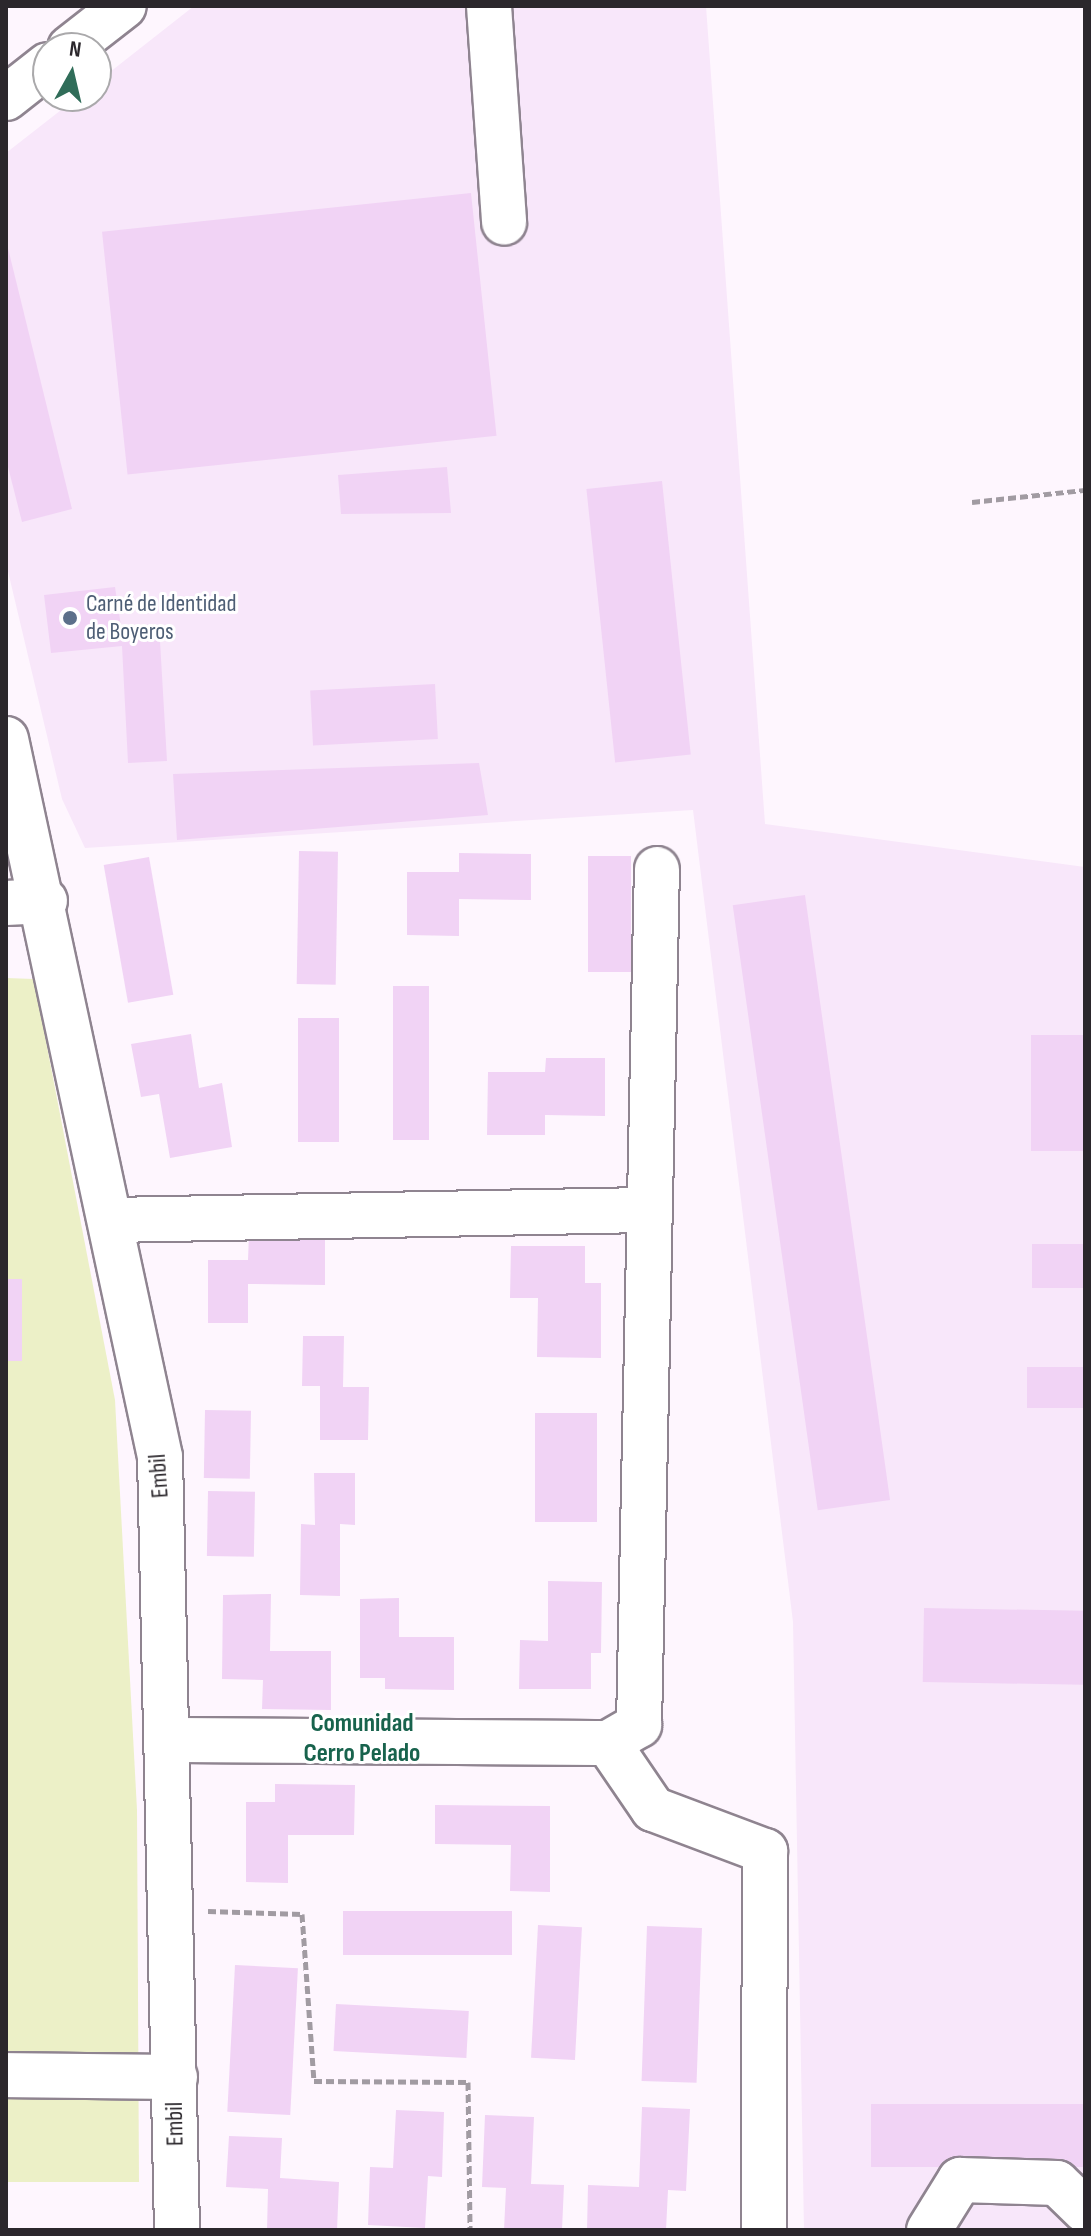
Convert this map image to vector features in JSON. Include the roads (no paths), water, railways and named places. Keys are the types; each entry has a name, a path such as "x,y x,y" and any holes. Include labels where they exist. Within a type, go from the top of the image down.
{"street":[{"path":"91,32 124,6"},
{"path":"489,6 504,222"},
{"path":"6,98 32,78"},
{"name":"Embil","path":"6,739 25,902 111,1220 160,1457 177,2230"},
{"path":"167,1740 608,1743 639,1725 647,1210 657,869"},
{"path":"111,1220 647,1210"},
{"path":"608,1743 653,1809 765,1851 764,2230"},
{"path":"6,2075 175,2077"},
{"path":"929,2230 960,2180 1057,2183 1085,2210"}],"place":[{"name":"Carné de Identidad de Boyeros","path":"70,618"}],"district":[{"name":"Comunidad Cerro Pelado","path":"362,1739"}]}
